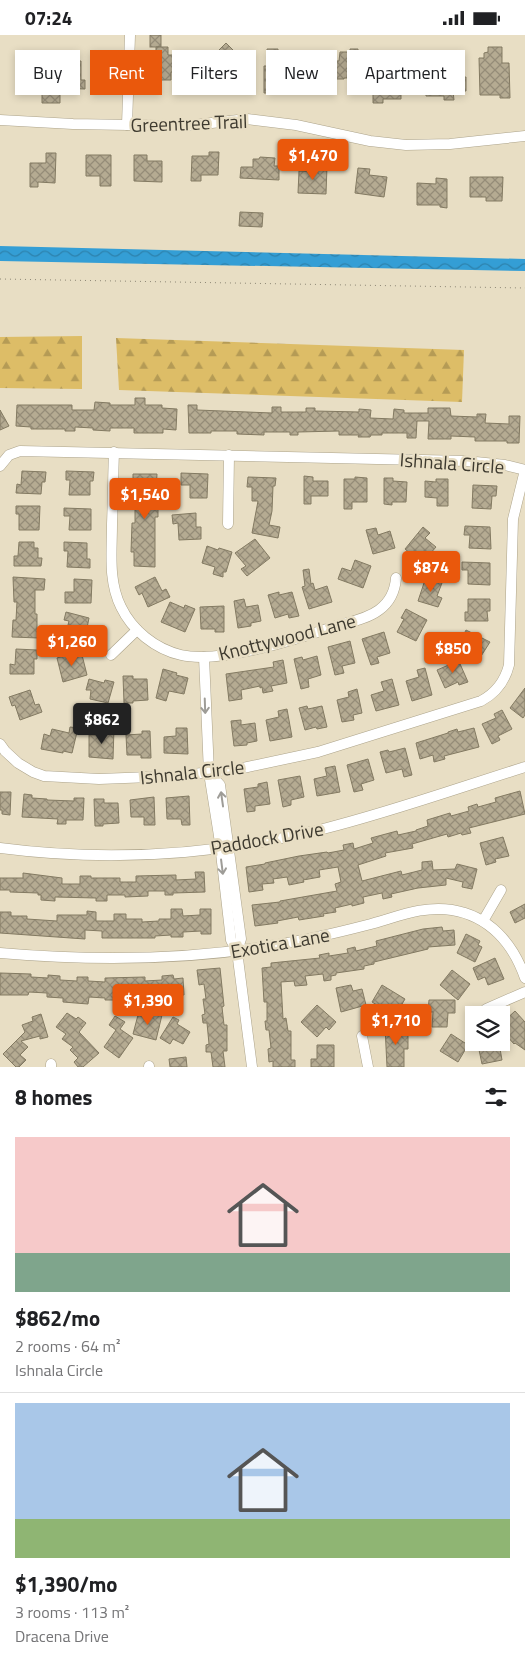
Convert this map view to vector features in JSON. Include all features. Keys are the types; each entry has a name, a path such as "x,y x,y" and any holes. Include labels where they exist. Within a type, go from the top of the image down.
{"street":[{"path":"127,125 130,35"},
{"name":"Greentree Trail","path":"0,120 186,126 247,119 296,125 370,141 406,145 450,144 525,136"},
{"name":"Ishnala Circle","path":"0,466 9,455 20,451 466,461 504,465 525,470 513,519 508,665 505,676 496,691 486,698 476,703 318,752 271,763 208,773 138,779 55,777 38,774 22,767 2,750"},
{"name":"Knottywood Lane","path":"114,452 111,571 113,584 121,608 137,630 152,642 169,651 181,655 204,657 255,649 369,616 383,607 390,599 396,578"},
{"path":"228,524 229,455"},
{"path":"111,655 137,630"},
{"path":"204,657 208,773 224,847 232,941 237,951 252,1067"},
{"name":"Paddock Drive","path":"0,848 104,855 177,852 284,838 362,818 525,767"},
{"path":"483,921 501,890"},
{"name":"Exotica Lane","path":"0,953 81,959 166,958 237,951 306,940 427,909 453,910 483,921 499,933 518,959 525,978"},
{"path":"493,1006 525,992"},
{"path":"362,1036 368,1067"}],"path":[{"path":"0,279 525,288"}],"green space":[{"path":"82,336 82,389 0,388 0,337"},
{"path":"116,338 464,350 462,402 119,390"}],"water":[{"path":"0,246 525,259 525,271 0,261"}],"building":[{"path":"150,35 161,35 161,47 150,47"},
{"path":"226,43 233,50 219,50"},
{"path":"156,47 168,47 168,55 172,55 171,80 162,80 162,50 156,50"},
{"path":"488,47 502,47 502,63 509,63 510,98 500,98 500,95 480,95 479,58 484,58 484,53 488,52"},
{"path":"340,52 347,52 347,78 344,79 337,79 337,61 339,61"},
{"path":"80,61 81,80 85,80 85,89 80,89"},
{"path":"264,66 266,66 266,93 264,93"},
{"path":"42,95 60,95 60,103 42,103"},
{"path":"373,95 401,95 401,99 383,99 383,103 373,103"},
{"path":"453,95 454,100 444,100 444,96 426,96"},
{"path":"209,152 219,152 218,175 201,175 201,181 191,181 192,156 209,156"},
{"path":"46,153 56,153 55,183 38,182 38,187 30,187 30,163 46,163"},
{"path":"86,155 111,155 111,186 100,186 100,176 86,176"},
{"path":"134,155 147,155 147,161 162,161 162,182 134,181"},
{"path":"260,157 275,158 274,166 279,166 279,180 240,178 241,167 253,167 253,159 259,159"},
{"path":"315,166 327,166 326,194 298,193 299,171 315,172"},
{"path":"358,168 370,169 369,175 387,177 384,197 355,193"},
{"path":"470,177 503,177 502,201 486,201 486,197 470,197"},
{"path":"436,178 447,179 447,208 440,207 440,205 417,205 417,183 436,184"},
{"path":"240,212 263,213 262,227 239,226"},
{"path":"135,398 145,398 145,405 162,405 162,408 177,409 176,430 163,429 163,433 134,433 134,428 110,428 110,431 75,427 75,431 65,431 65,429 31,429 31,427 16,426 17,405 72,405 72,410 94,410 95,402 110,403 110,405 135,405"},
{"path":"188,405 197,405 197,410 272,413 272,407 281,407 281,412 306,412 306,408 315,408 315,411 359,412 359,409 371,410 370,418 393,419 394,409 404,410 404,413 428,413 428,408 450,408 451,416 477,417 477,414 486,414 485,423 509,424 509,416 520,416 519,443 475,441 475,437 451,436 451,439 428,439 429,421 417,421 416,438 407,438 407,433 382,433 382,435 371,435 370,437 358,437 359,435 339,435 339,431 298,432 298,435 290,435 290,432 264,432 264,435 237,434 237,431 189,433"},
{"path":"0,410 9,426 0,430"},
{"path":"22,471 46,472 45,482 42,482 41,494 16,493 17,484 21,485"},
{"path":"66,471 94,472 93,481 90,481 90,495 69,495 70,480 66,480"},
{"path":"181,473 208,474 207,498 190,498 190,485 181,485"},
{"path":"133,474 157,474 156,491 161,491 161,500 158,500 158,517 155,517 155,567 134,566 134,552 131,552 132,523 135,523 138,483 133,483"},
{"path":"304,476 313,477 313,481 328,481 328,496 311,496 311,504 304,504"},
{"path":"248,477 276,478 275,486 273,486 272,511 269,525 280,527 278,538 252,533 258,501 252,501 252,487 247,487"},
{"path":"355,477 367,478 367,502 352,502 352,509 344,509 344,479 355,479"},
{"path":"384,478 393,478 393,481 407,482 406,502 392,502 392,505 384,504"},
{"path":"436,479 448,479 448,506 437,506 437,498 425,497 425,481 436,482"},
{"path":"473,485 497,486 496,496 492,496 491,509 472,508"},
{"path":"16,506 40,506 39,530 19,530 19,514 16,514"},
{"path":"64,508 91,509 91,530 69,530 70,516 64,516"},
{"path":"196,513 196,527 201,527 201,539 179,540 178,523 173,524 172,515"},
{"path":"465,526 490,527 491,549 469,548 470,535 464,535"},
{"path":"423,527 430,533 425,538 436,547 422,563 405,549"},
{"path":"376,528 378,535 390,531 395,548 373,554 366,530"},
{"path":"255,539 270,558 247,576 241,569 246,566 235,553"},
{"path":"19,542 34,542 34,548 38,548 38,558 42,558 41,566 14,566 14,556 18,556"},
{"path":"64,542 87,543 87,559 90,559 90,568 67,567 68,551 64,551"},
{"path":"207,546 232,552 226,572 223,572 223,577 213,574 215,567 202,563"},
{"path":"355,560 371,566 363,588 338,579 342,568 351,571"},
{"path":"462,562 490,563 490,585 468,584 468,570 462,570"},
{"path":"309,569 311,584 313,583 315,590 327,586 332,602 309,609 302,587 305,586 303,570"},
{"path":"13,577 45,579 44,590 35,590 35,614 37,614 39,638 12,637 13,620 16,620 17,602 14,602"},
{"path":"155,577 162,591 166,589 170,597 148,607 142,593 139,595 135,587"},
{"path":"426,577 442,583 437,596 442,598 438,607 418,601"},
{"path":"74,579 92,580 91,603 65,603 65,592 74,592"},
{"path":"279,592 279,595 292,592 299,616 289,618 288,614 275,618 268,595"},
{"path":"244,599 246,607 258,605 261,621 251,623 251,626 238,628 234,601"},
{"path":"468,599 490,599 490,611 487,611 488,621 465,621 465,612 468,612"},
{"path":"170,602 184,608 185,605 195,609 185,632 161,622"},
{"path":"224,606 224,632 215,632 215,629 201,629 200,607"},
{"path":"406,609 427,620 416,641 397,632 404,619 401,618"},
{"path":"66,612 89,618 86,642 65,637 69,621 64,620"},
{"path":"466,630 490,642 478,661 460,652 467,638 463,636"},
{"path":"384,632 390,653 377,657 379,663 371,665 362,639"},
{"path":"350,641 355,663 342,666 344,673 335,675 328,647"},
{"path":"16,649 37,650 37,659 34,659 34,674 10,674 10,664 15,665"},
{"path":"81,651 87,675 63,682 57,658"},
{"path":"317,656 321,675 308,679 309,687 301,689 294,659 302,657 303,660"},
{"path":"457,657 468,682 459,685 458,682 445,688 437,670 451,664 449,660"},
{"path":"283,660 287,683 271,686 273,691 263,693 260,686 241,690 242,699 229,701 226,674 274,667 273,662"},
{"path":"425,668 432,695 412,701 406,681 419,677 417,670"},
{"path":"163,669 188,678 184,694 169,691 166,701 156,698"},
{"path":"123,676 133,676 133,679 147,679 148,700 124,703"},
{"path":"89,679 104,683 105,680 114,682 108,703 90,699 91,690 86,690"},
{"path":"392,679 399,705 376,711 371,695 384,691 381,682"},
{"path":"525,688 525,715 523,718 510,708"},
{"path":"357,689 362,713 353,715 354,720 342,722 337,700 349,697 348,692"},
{"path":"30,690 35,705 39,704 42,712 20,720 15,705 12,706 9,697"},
{"path":"307,706 308,709 322,706 327,727 305,730 299,708"},
{"path":"287,709 292,737 270,741 266,720 279,717 278,711"},
{"path":"502,710 512,729 498,736 500,740 492,744 482,724 496,718 494,714"},
{"path":"241,720 241,725 255,723 257,741 247,743 247,745 234,746 231,721"},
{"path":"70,727 78,728 72,753 41,749 44,734 50,736 52,729 69,733"},
{"path":"102,728 114,728 113,759 89,757 89,735 102,735"},
{"path":"176,728 187,728 188,754 164,753 164,737 176,736"},
{"path":"474,728 479,747 444,756 445,759 434,762 433,755 420,759 416,743 457,729 458,732"},
{"path":"142,731 150,731 151,758 141,758 141,755 127,755 126,735 142,734"},
{"path":"405,748 412,775 404,777 402,769 386,773 380,752"},
{"path":"368,759 374,780 361,784 363,790 354,792 347,765"},
{"path":"335,766 340,792 317,796 314,779 327,776 325,768"},
{"path":"300,776 304,797 291,800 291,805 283,807 278,780"},
{"path":"267,782 270,804 255,806 255,811 247,812 244,789 258,787 258,784"},
{"path":"520,791 525,814 469,828 471,833 462,835 461,833 448,837 447,834 412,844 413,848 385,853 386,856 358,865 362,881 401,871 402,875 422,870 422,862 432,861 433,870 455,869 457,864 477,869 472,889 462,887 463,882 446,878 446,885 418,888 391,894 392,897 383,899 382,893 363,897 364,903 335,908 336,912 323,914 324,916 299,920 298,917 277,921 278,923 255,926 252,905 280,902 337,891 335,884 341,882 338,867 319,870 320,877 289,885 287,877 273,879 274,883 262,884 263,890 249,892 246,867 299,856 344,850 343,845 353,843 354,849 373,843 371,838 397,831 398,835 416,831 428,826 427,820 450,813 451,816 469,811 468,807 477,804 478,807 496,802 495,798"},
{"path":"0,792 11,792 10,815 2,814 2,810 0,810"},
{"path":"24,794 32,795 32,798 47,800 74,801 74,798 84,798 83,820 66,820 66,824 57,824 58,819 22,817"},
{"path":"189,796 190,825 182,825 181,819 167,819 166,798"},
{"path":"154,797 155,825 144,825 144,817 131,817 130,800"},
{"path":"94,799 104,799 104,803 118,803 119,823 95,826"},
{"path":"503,837 509,856 495,859 496,862 486,865 480,843"},
{"path":"195,872 204,872 205,892 165,895 165,891 148,891 148,896 125,897 125,895 107,895 107,901 96,901 96,898 55,897 55,901 41,900 41,895 38,895 38,893 0,890 0,878 23,878 23,873 62,878 62,884 80,884 80,876 120,878 120,882 136,882 136,876 176,875 176,880 196,879"},
{"path":"525,904 525,918 515,923 510,912"},
{"path":"171,909 182,909 183,916 200,915 200,909 211,909 211,934 201,934 201,931 183,932 183,937 171,937 171,935 155,936 155,938 102,938 102,931 85,930 85,939 0,933 0,912 11,912 11,916 27,916 27,919 57,921 57,915 87,915 87,911 96,912 96,921 114,921 114,914 126,914 126,919 142,919 142,922 171,919"},
{"path":"442,927 443,931 454,930 455,945 428,947 428,949 374,962 374,964 364,966 364,969 336,973 336,975 331,976 331,980 324,981 323,974 305,976 307,985 295,986 294,981 281,982 283,1019 286,1018 288,1031 291,1031 291,1060 295,1060 295,1067 273,1067 273,1061 269,1062 268,1049 271,1048 269,1030 266,1030 267,1002 264,1002 262,968 271,967 271,963 320,958 319,955 329,953 329,956 348,953 347,949 355,947 356,951 377,946 376,941 423,929"},
{"path":"466,934 480,941 478,945 482,947 475,962 457,953"},
{"path":"495,958 504,979 488,985 485,977 478,980 473,968"},
{"path":"220,968 224,1025 227,1025 227,1051 223,1051 225,1067 213,1067 211,1052 206,1052 206,1045 209,1044 207,1023 203,1023 202,1015 205,1014 203,999 206,999 204,984 199,985 197,970"},
{"path":"452,970 470,984 458,1000 440,985"},
{"path":"0,973 31,974 31,977 48,978 48,975 60,976 60,980 77,981 77,977 88,977 88,981 105,982 105,978 145,977 145,981 162,980 162,976 173,975 174,979 183,978 184,995 175,995 175,1001 163,1002 162,996 143,996 135,1008 134,993 116,993 116,1000 89,997 88,1004 63,1002 63,998 47,997 47,993 29,992 28,995 0,995"},
{"path":"351,985 353,991 362,989 366,1005 341,1012 336,988"},
{"path":"382,985 405,999 395,1016 372,1002"},
{"path":"429,1000 455,1000 455,1013 448,1013 447,1027 432,1027 433,1012 428,1012"},
{"path":"317,1005 336,1022 329,1030 326,1027 317,1037 301,1022"},
{"path":"515,1011 525,1022 525,1050 510,1040 510,1016"},
{"path":"152,1012 162,1015 156,1040 133,1034 138,1015 150,1019"},
{"path":"67,1013 76,1019 78,1017 86,1023 79,1032 99,1053 83,1067 78,1067 74,1062 78,1058 70,1050 73,1047 62,1039 66,1034 56,1027"},
{"path":"41,1014 48,1037 40,1039 40,1036 21,1041 28,1047 20,1055 26,1060 19,1067 16,1067 3,1054 25,1032 22,1025 33,1021 32,1017"},
{"path":"115,1016 125,1022 120,1029 133,1038 119,1058 104,1047 116,1030 109,1025"},
{"path":"173,1017 179,1020 177,1024 190,1032 183,1044 173,1039 170,1044 160,1038"},
{"path":"385,1027 408,1027 408,1049 404,1049 404,1067 387,1067"},
{"path":"451,1034 465,1043 465,1050 458,1062 440,1051"},
{"path":"317,1045 334,1045 334,1067 311,1067 311,1059 317,1059"},
{"path":"479,1051 500,1051 502,1060 482,1064"},
{"path":"186,1057 187,1067 170,1067 169,1059"}]}
